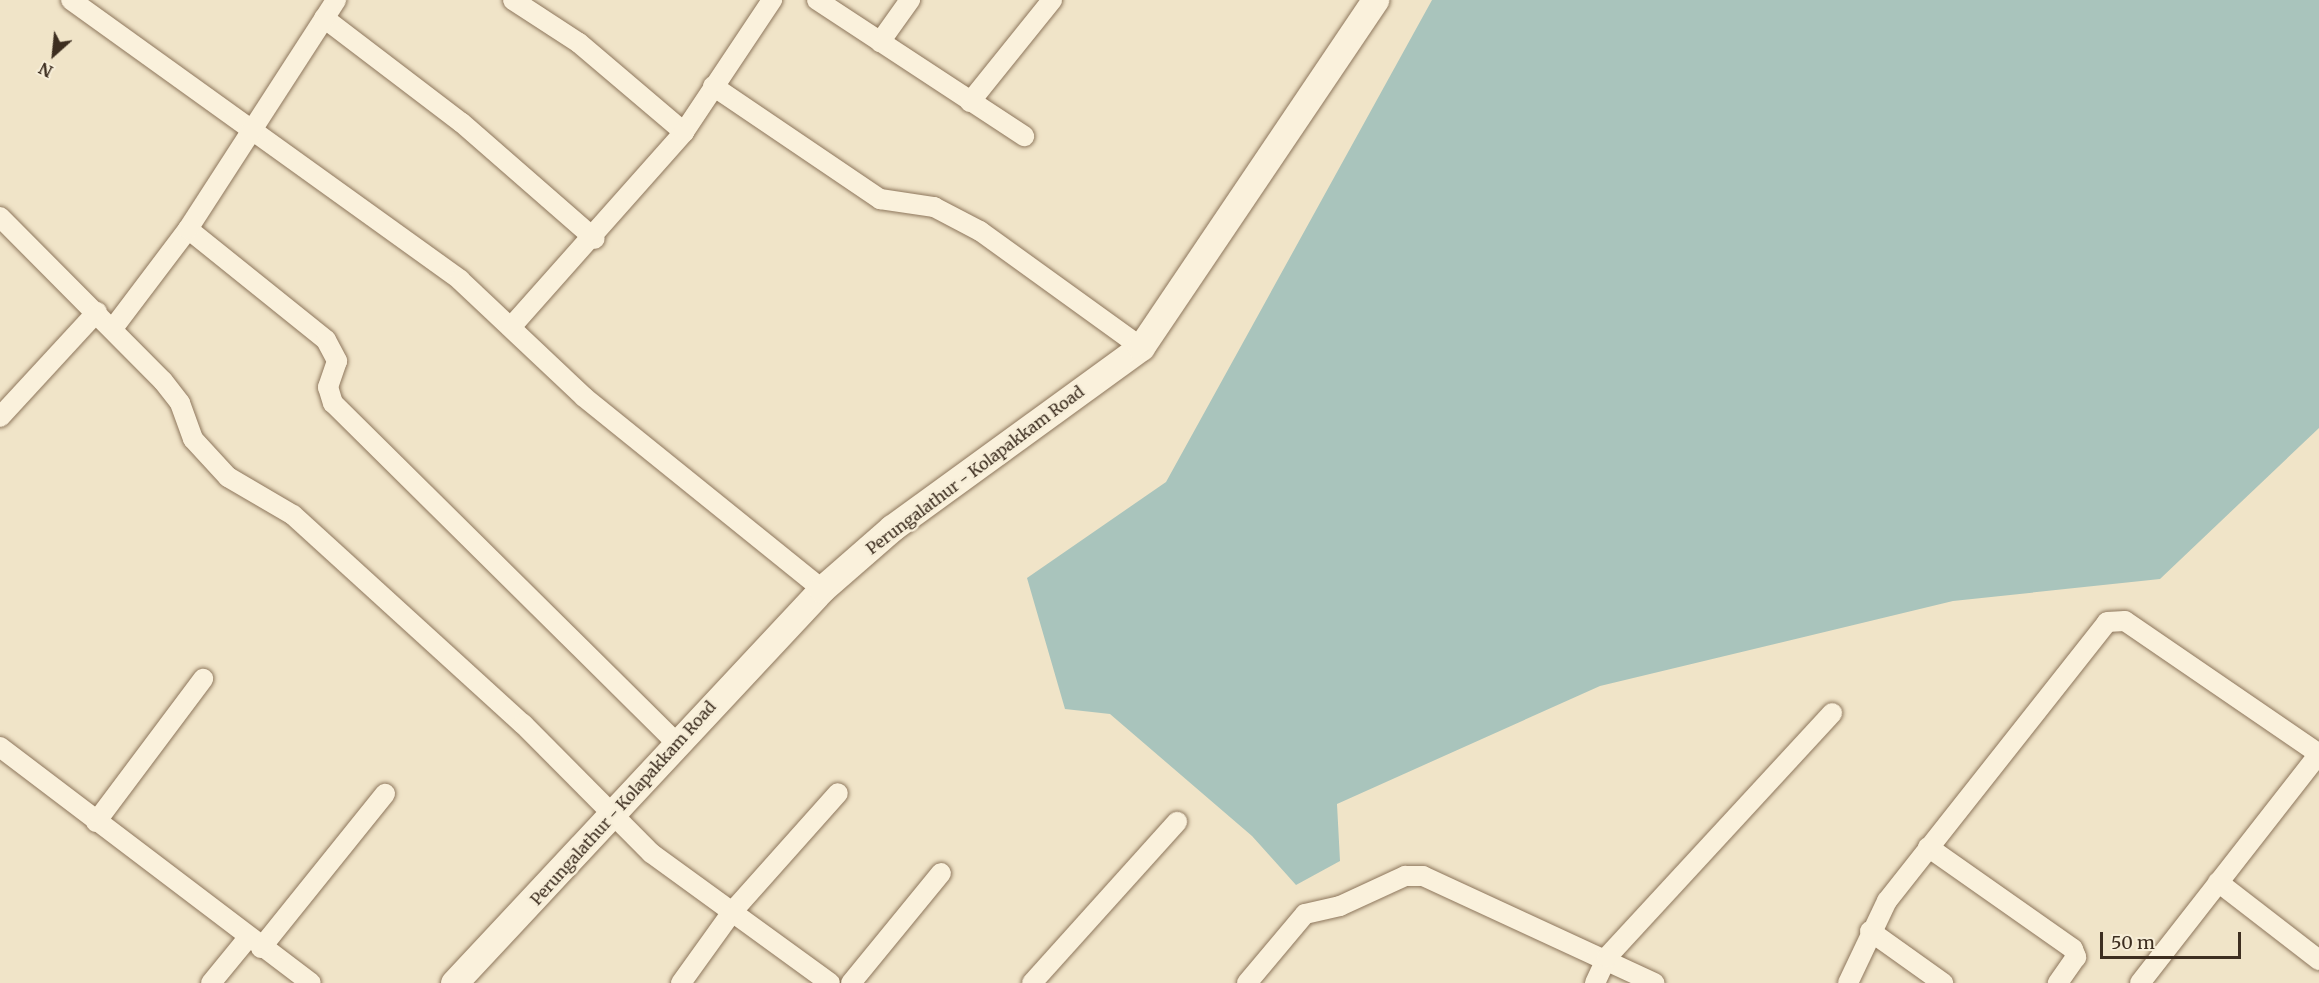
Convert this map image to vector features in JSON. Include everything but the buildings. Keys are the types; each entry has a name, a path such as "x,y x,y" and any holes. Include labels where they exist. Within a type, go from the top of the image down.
{"main road":[{"name":"Perungalathur - Kolapakkam Road","path":"454,983 676,742 822,589 892,528 1141,347 1375,0"}],"street":[{"path":"71,0 460,280 584,397 822,589"},
{"path":"114,327 188,229 336,0"},
{"path":"513,0 579,43 684,132"},
{"path":"512,327 595,239 684,132 772,0"},
{"path":"817,0 1024,136"},
{"path":"879,42 910,0"},
{"path":"970,102 1052,0"},
{"path":"324,18 462,123 595,239"},
{"path":"713,86 880,199 934,207 980,231 1141,347"},
{"path":"0,217 114,327 180,403 193,439 206,456 228,477 293,515 523,724 609,815 732,912 830,983"},
{"path":"188,229 327,340 337,361 328,387 333,404 676,742"},
{"path":"0,417 97,312"},
{"path":"1848,983 1870,931 1928,847 2054,684 2102,627 2116,619 2319,754 2140,983"},
{"path":"96,822 203,679"},
{"path":"1595,983 1607,957 1832,713"},
{"path":"0,747 255,943 311,983"},
{"path":"681,983 732,912 838,793"},
{"path":"211,983 255,943 385,794"},
{"path":"1032,983 1177,822"},
{"path":"1928,847 2073,949 2076,957 2058,983"},
{"path":"851,983 941,873"},
{"path":"1247,983 1305,914 1369,895 1405,876 1423,876 1478,897 1607,957 1654,983"},
{"path":"2218,882 2319,960"},
{"path":"1870,931 1943,983"}],"water":[{"path":"1432,0 2319,0 2319,428 2160,579 1953,601 1600,686 1337,804 1340,861 1296,885 1252,836 1110,714 1065,709 1027,578 1166,482"}]}
